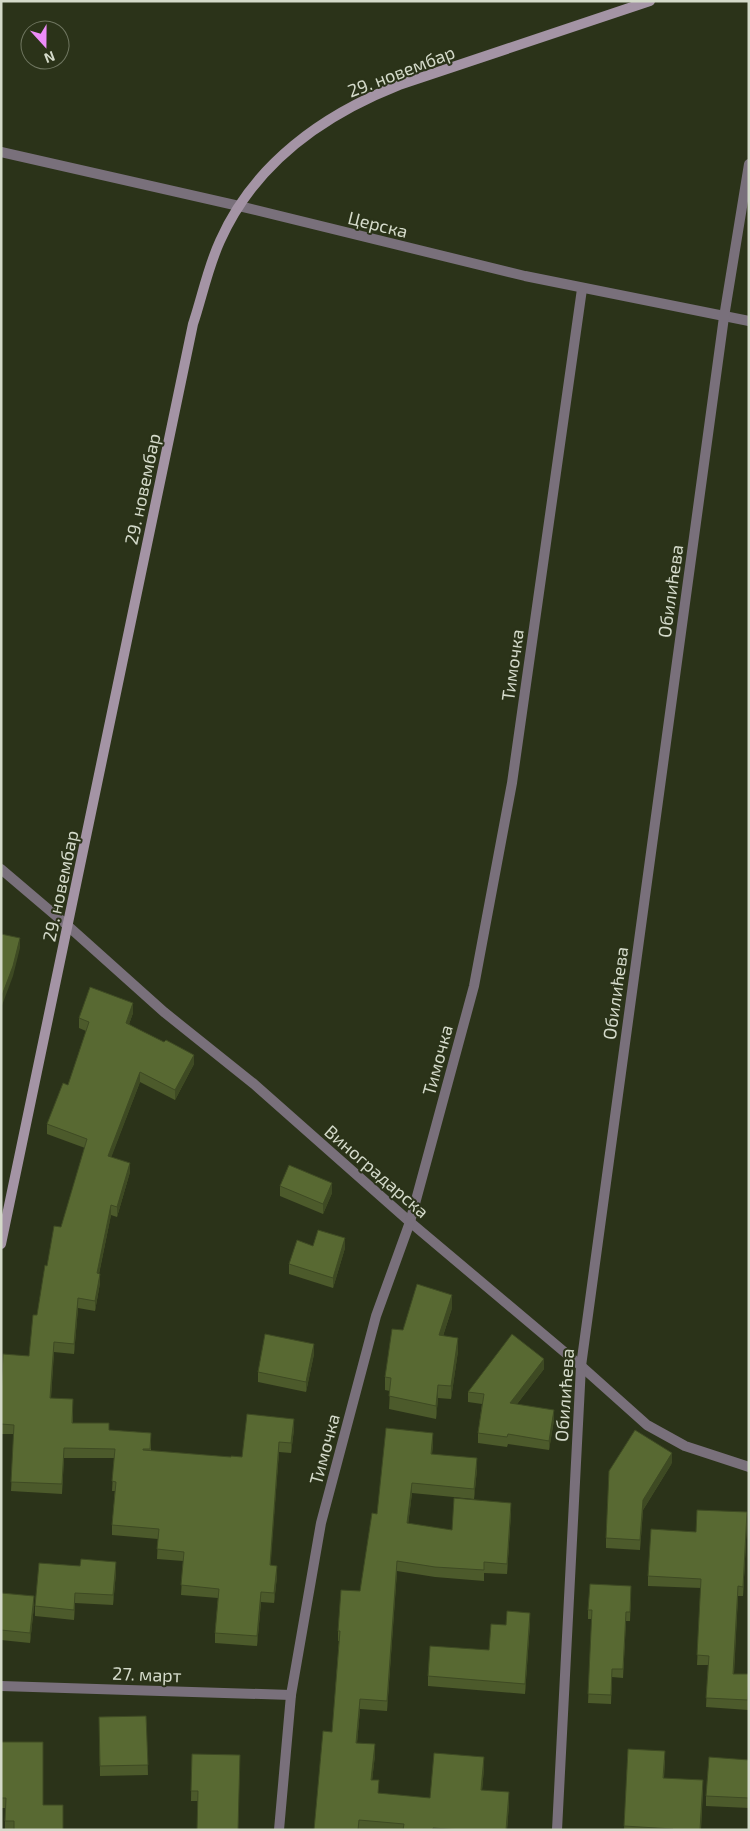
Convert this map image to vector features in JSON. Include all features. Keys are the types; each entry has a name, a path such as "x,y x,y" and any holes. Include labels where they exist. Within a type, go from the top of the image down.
{"main road":[{"name":"29. новембар","path":"1,1244 193,324 220,241 239,206 256,182 274,162 305,135 370,96 650,1"}],"street":[{"name":"Церска","path":"1,152 239,206 582,289 749,321"},
{"name":"Обилићева","path":"557,1830 580,1366 724,317 749,164"},
{"name":"Тимочка","path":"279,1830 291,1695 321,1523 376,1316 410,1222 474,986 508,803 582,289"},
{"name":"Виноградарска","path":"1,869 164,1012 254,1084 410,1222 647,1425 685,1446 749,1467"},
{"name":"27. март","path":"1,1686 291,1695"}],"building":[{"path":"1,934 20,938 13,966 1,998"},
{"path":"90,987 133,1003 126,1023 164,1042 166,1040 194,1055 175,1090 140,1072 108,1156 130,1163 117,1207 111,1205 97,1273 100,1274 95,1301 78,1298 74,1344 54,1342 50,1398 73,1399 72,1423 109,1423 109,1430 151,1433 150,1449 143,1450 242,1457 247,1414 294,1419 291,1443 279,1442 270,1565 277,1566 274,1593 261,1592 257,1636 215,1633 219,1589 181,1585 184,1552 157,1549 159,1529 112,1525 116,1482 112,1481 115,1449 64,1448 62,1484 11,1482 14,1425 1,1424 3,1354 29,1356 33,1315 37,1315 45,1265 47,1266 54,1226 61,1227 87,1139 47,1124 63,1083 68,1085 89,1022 79,1018"},
{"path":"289,1165 332,1183 323,1204 280,1186"},
{"path":"318,1230 345,1238 333,1278 289,1264 297,1240 313,1246"},
{"path":"417,1284 452,1295 439,1335 458,1338 451,1386 438,1385 436,1406 389,1396 391,1378 385,1377 392,1329 403,1330"},
{"path":"265,1334 314,1344 306,1382 258,1372"},
{"path":"512,1334 544,1359 510,1403 554,1410 549,1441 508,1434 507,1437 478,1433 484,1394 468,1392"},
{"path":"386,1428 433,1433 431,1454 477,1458 474,1489 412,1483 407,1523 452,1530 454,1498 511,1503 507,1564 484,1562 484,1570 435,1567 397,1561 387,1701 360,1699 356,1743 375,1744 371,1780 379,1780 378,1793 430,1798 434,1753 484,1757 481,1790 509,1792 506,1830 433,1828 433,1830 403,1830 404,1824 359,1820 358,1830 314,1830 323,1731 332,1732 340,1631 338,1631 341,1590 360,1591 372,1513 377,1514"},
{"path":"635,1430 672,1453 643,1500 640,1540 606,1538 609,1471"},
{"path":"697,1510 747,1512 743,1587 738,1586 733,1674 749,1674 748,1700 706,1698 709,1656 697,1655 701,1579 648,1576 651,1529 696,1532"},
{"path":"81,1559 116,1562 113,1595 75,1593 74,1610 35,1606 39,1563 80,1566"},
{"path":"590,1584 631,1586 630,1612 626,1612 623,1669 612,1669 611,1695 588,1694 592,1610 588,1610"},
{"path":"1,1593 34,1596 30,1633 1,1630"},
{"path":"507,1611 530,1613 525,1684 428,1676 430,1646 489,1650 491,1624 506,1625"},
{"path":"146,1716 148,1765 100,1766 99,1717"},
{"path":"1,1742 43,1742 43,1805 63,1805 63,1830 14,1830 14,1821 5,1821 6,1798 1,1798"},
{"path":"628,1749 665,1751 663,1778 703,1780 700,1830 624,1826"},
{"path":"192,1754 240,1755 238,1830 197,1830 198,1791 191,1791"},
{"path":"709,1757 749,1760 749,1798 706,1796"}]}
